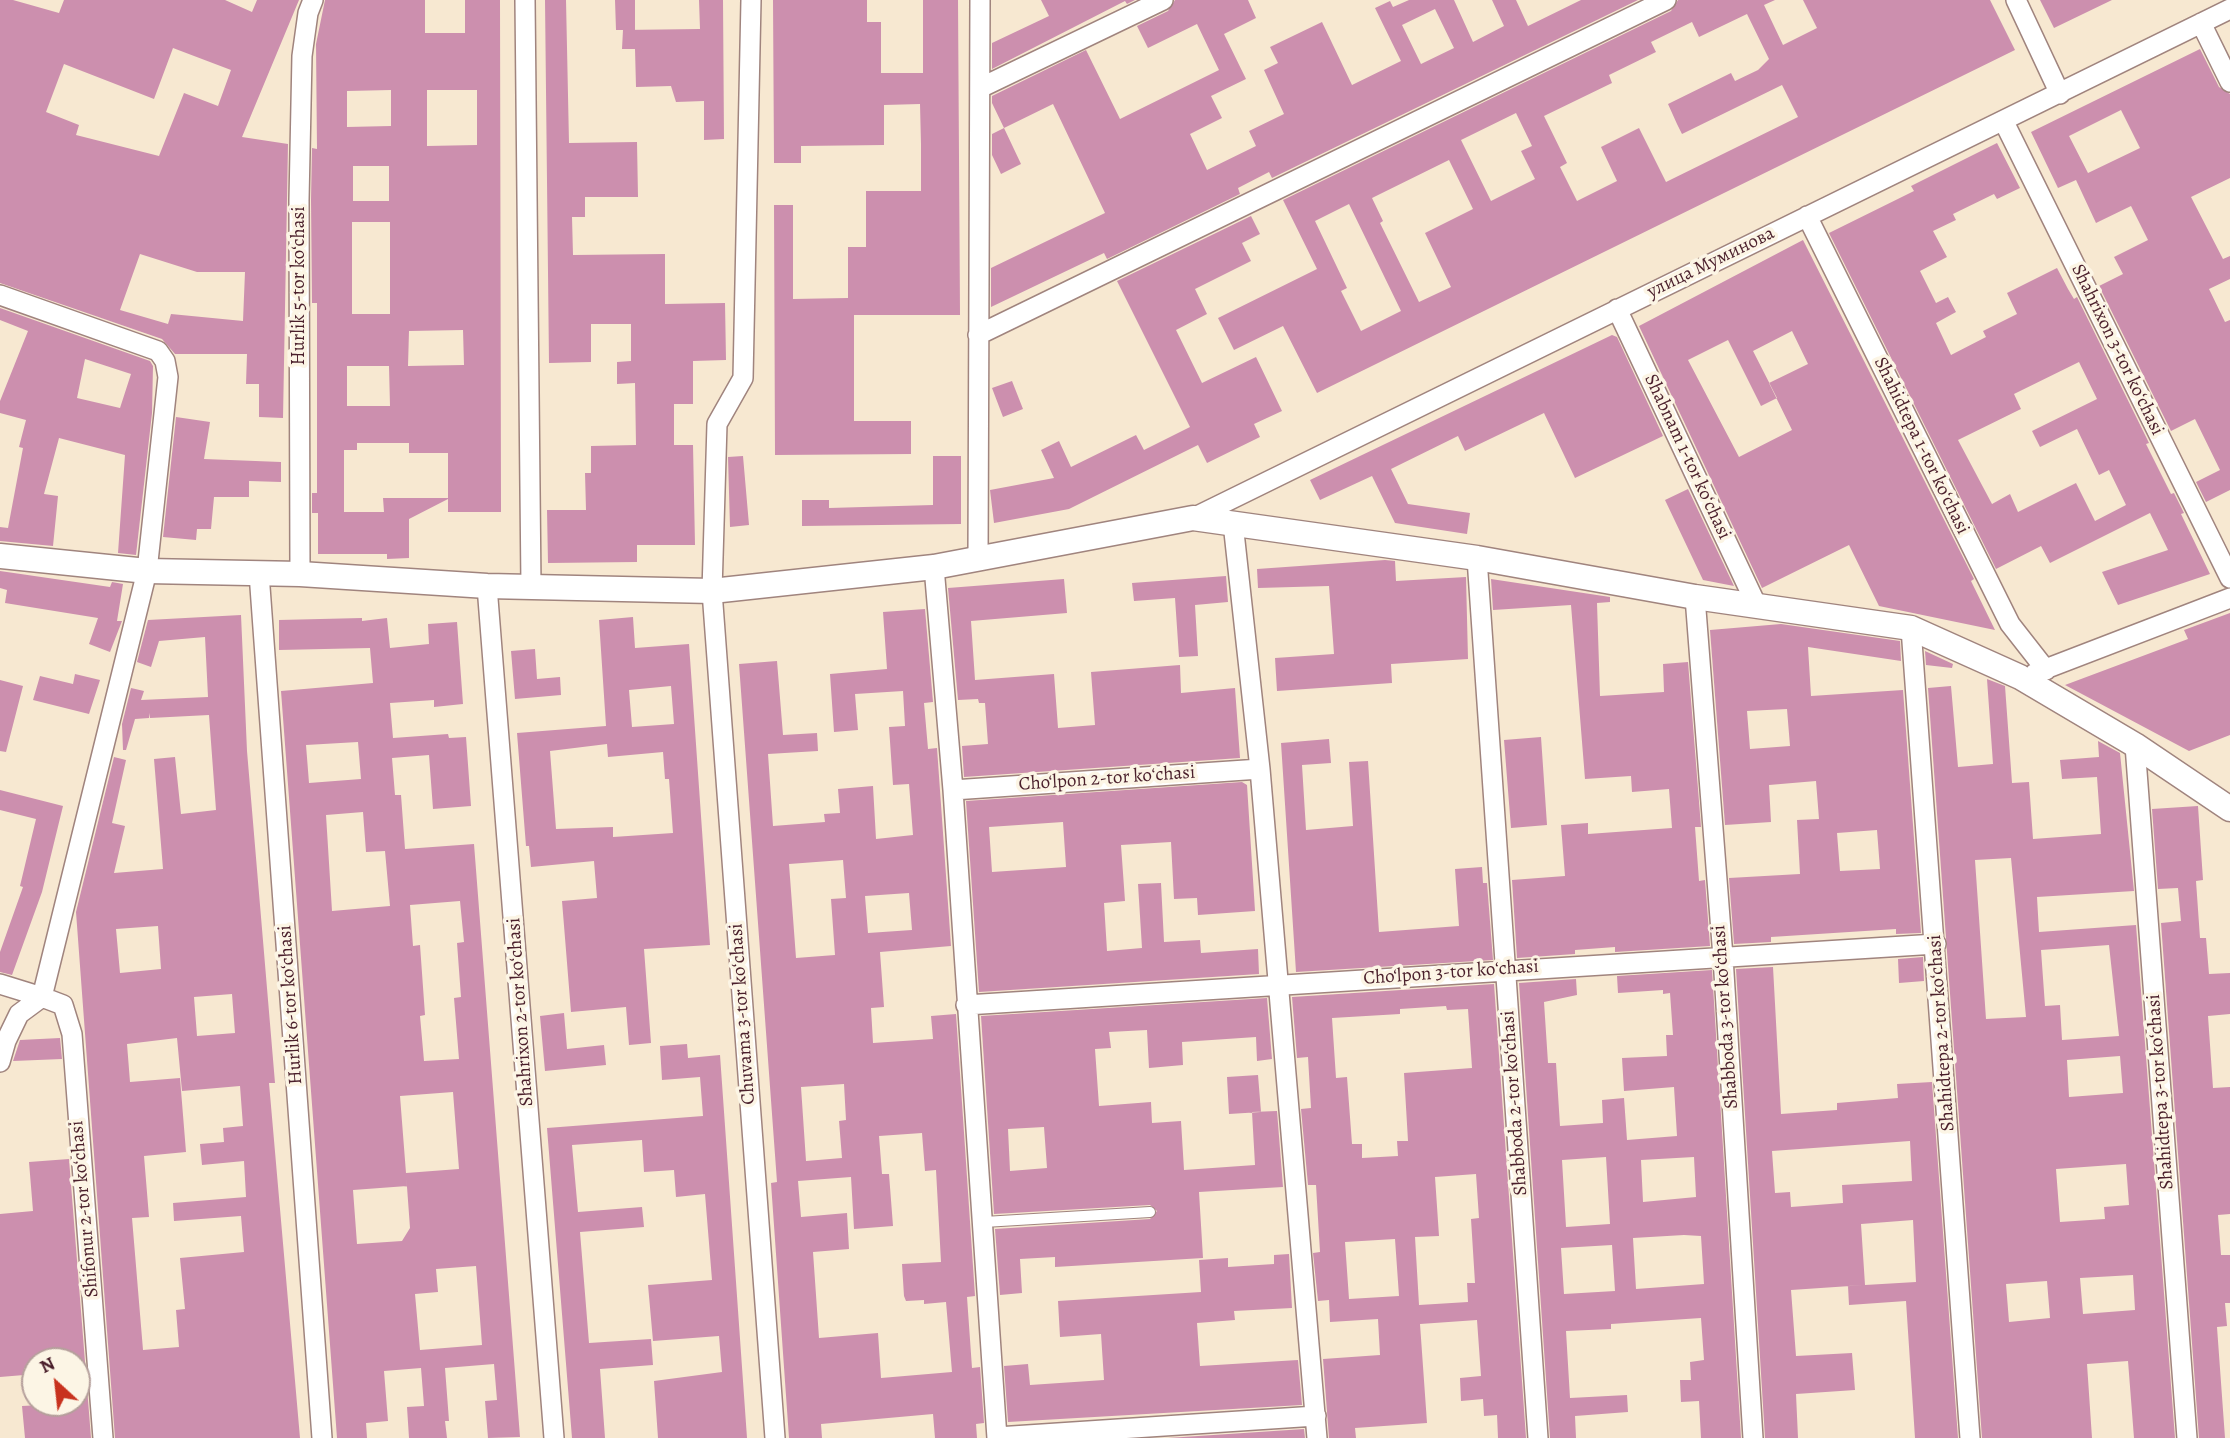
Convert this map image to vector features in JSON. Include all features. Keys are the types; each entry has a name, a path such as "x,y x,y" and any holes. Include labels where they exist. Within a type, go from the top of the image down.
{"street":[{"name":"Hurlik 5-tor koʻchasi","path":"300,574 302,82 308,13 313,0"},
{"path":"525,0 531,586"},
{"name":"Chuvama 3-tor koʻchasi","path":"751,0 743,378 717,424 712,591 775,1438"},
{"path":"978,559 980,0"},
{"path":"980,88 1163,0"},
{"path":"978,335 1666,0"},
{"path":"2015,0 2060,94"},
{"name":"улица Муминова","path":"1193,518 2230,9"},
{"path":"2201,23 2230,82"},
{"name":"Shahrixon 3-tor koʻchasi","path":"2004,122 2230,578"},
{"name":"Shahidtepa 1-tor koʻchasi","path":"1807,216 2010,624 2046,670"},
{"path":"0,295 158,351 165,361 168,377 147,571 42,997 19,1014 6,1041 0,1062"},
{"name":"Shabnam 1-tor koʻchasi","path":"1617,309 1756,604"},
{"path":"0,555 147,571 300,574 487,586 712,591 934,567 1193,518 1477,558 1695,597 1911,628 2020,677 2135,745 2230,809"},
{"path":"1233,523 1260,769 1317,1438"},
{"name":"Shabboda 2-tor koʻchasi","path":"1477,558 1538,1438"},
{"path":"934,567 953,790 998,1437 1316,1416"},
{"name":"Hurlik 6-tor koʻchasi","path":"259,573 322,1438"},
{"name":"Shahrixon 2-tor koʻchasi","path":"487,586 554,1438"},
{"name":"Shabboda 3-tor koʻchasi","path":"1695,597 1723,957 1754,1438"},
{"path":"2020,677 2046,670 2230,598"},
{"name":"Shahidtepa 2-tor koʻchasi","path":"1911,628 1970,1438"},
{"name":"Shahidtepa 3-tor koʻchasi","path":"2135,745 2187,1438"},
{"name":"Cho‘lpon 2-tor koʻchasi","path":"953,790 1260,769"},
{"name":"Cho‘lpon 3-tor koʻchasi","path":"966,1005 1936,944"},
{"path":"0,984 42,997"},
{"name":"Shifonur 2-tor koʻchasi","path":"42,997 62,1005 72,1034 103,1438"}],"lane":[{"path":"984,1222 1150,1212"}],"building":[{"path":"0,0 13,0 59,13 64,0 225,0 252,12 257,0 299,0 242,137 288,144 283,418 259,417 259,384 246,384 247,354 175,354 162,339 0,283","holes":["173,48 231,70 218,106 184,93 159,156 76,135 79,125 46,112 64,64 154,99","140,254 197,272 245,272 243,321 171,314 168,324 120,310"]},
{"path":"325,0 425,0 425,33 465,33 465,0 500,0 501,512 448,512 448,499 409,519 409,558 387,559 387,554 318,554 318,513 312,513 312,493 317,493 317,303 312,303 311,200 312,148 317,149 316,44","holes":["391,90 391,126 347,127 347,91","427,90 477,90 477,145 427,146","353,166 389,166 389,201 353,201","352,222 390,222 390,314 352,314","463,330 464,365 408,366 409,331","347,366 389,366 390,406 347,406","357,443 409,443 409,453 448,453 448,498 383,498 384,512 344,512 344,450 357,450"]},
{"path":"545,0 566,0 569,143 637,142 638,197 585,197 585,217 572,217 573,255 665,254 665,304 725,303 726,360 693,361 693,404 674,404 674,445 693,445 695,545 637,545 637,562 548,563 547,510 586,510 585,473 591,473 591,446 636,445 635,383 617,384 617,362 631,361 631,324 591,324 591,362 549,363"},
{"path":"615,0 635,0 635,30 616,30"},
{"path":"699,0 723,0 724,139 704,140 704,101 676,102 671,86 636,87 635,49 622,49 623,30 700,29"},
{"path":"773,0 867,0 867,22 881,22 881,73 923,73 923,0 958,0 960,315 854,315 854,421 911,421 911,454 775,455 774,205 793,205 793,299 848,298 848,247 866,247 866,191 921,191 921,144 920,104 884,105 884,145 801,146 801,163 774,163"},
{"path":"1041,0 1135,0 1127,4 1125,1 992,69 992,43 1049,16"},
{"path":"1175,0 1248,0 1256,18 1224,34 1246,79 1211,96 1222,118 1190,134 1207,170 1256,146 1249,131 1284,114 1264,70 1278,63 1270,47 1322,22 1352,85 1401,61 1375,8 1390,1 1393,7 1409,0 1454,0 1473,42 1504,26 1492,0 1516,0 1528,26 1581,0 1638,0 1272,178 1269,172 1238,188 1240,194 1107,259 1104,253 991,307 991,268 1105,213 1053,104 1004,128 992,103 992,96 1086,50 1120,119 1219,70 1197,24 1148,48 1137,26 1168,11","holes":["1435,9 1454,48 1421,64 1402,25"]},
{"path":"1678,0 1775,0 1764,5 1783,45 1817,28 1803,0 1990,0 2015,50 1317,393 1283,326 1234,350 1218,318 1317,269 1283,200 1671,11","holes":["1747,14 1769,59 1758,70 1735,81 1731,73 1668,104 1682,134 1782,85 1798,117 1666,182 1639,128 1601,147 1617,181 1577,201 1560,167 1567,163 1544,116 1612,83 1609,75 1656,52 1651,42 1692,22 1699,37","1516,113 1532,146 1521,151 1535,179 1491,201 1461,140","1449,160 1473,209 1425,233 1451,287 1419,302 1380,223 1383,221 1372,198","1349,204 1401,311 1361,331 1341,291 1347,288 1315,221"]},
{"path":"2040,0 2112,0 2054,28"},
{"path":"2200,49 2219,87 2230,94 2230,178 2191,197 2223,259 2230,256 2230,279 2209,289 2225,322 2230,320 2230,490 2206,502 2196,482 2220,470 2195,419 2171,431 2099,286 2123,274 2114,257 2148,240 2131,206 2096,223 2076,180 2058,188 2031,132","holes":["2121,110 2140,148 2088,173 2069,136"]},
{"path":"1004,128 1021,164 1001,174 992,155 992,134"},
{"path":"1997,143 2020,188 1997,199 1994,194 1953,214 1956,220 1933,231 1947,257 1920,271 1936,303 1948,297 1956,312 1936,323 1951,355 1986,337 1983,331 2017,314 2007,293 2057,268 2074,299 2077,297 2149,443 2146,444 2171,494 2174,493 2184,513 2181,514 2210,574 2118,605 2102,572 2168,550 2150,513 2050,563 2041,546 1996,569 1829,233 1914,191 1911,186","holes":["2079,362 2097,399 2032,431 2040,447 2077,429 2099,475 2109,470 2126,505 2095,521 2076,483 2018,512 2010,494 1992,504 1958,440 2021,409 2014,394"]},
{"path":"1251,216 1260,234 1242,243 1251,261 1195,289 1207,314 1176,330 1202,383 1256,357 1282,411 1254,424 1260,437 1207,463 1198,445 1069,509 994,523 990,490 1054,478 1041,450 1059,441 1071,467 1136,435 1144,450 1190,427 1117,281"},
{"path":"1803,240 1974,579 1971,581 1995,630 1879,606 1849,545 1762,588 1639,326","holes":["1792,331 1808,364 1769,383 1753,351","1728,340 1761,406 1776,398 1792,430 1739,457 1688,360"]},
{"path":"0,308 150,361 153,366 152,413 136,555 118,553 125,455 59,438 44,494 58,496 53,546 0,541 0,527 8,528 23,448 19,447 26,420 0,413 0,401 28,331 0,320","holes":["85,359 131,374 120,408 77,398"]},
{"path":"1612,335 1617,337 1663,436 1575,478 1544,413 1465,451 1458,436 1391,469 1408,504 1470,513 1467,534 1395,523 1372,476 1320,500 1310,480"},
{"path":"1012,381 1023,409 1003,417 992,388"},
{"path":"176,417 210,422 204,459 281,462 281,482 249,481 249,497 214,497 211,529 197,529 196,540 163,537"},
{"path":"743,456 749,525 730,527 728,457"},
{"path":"933,456 961,456 961,524 802,526 802,500 829,500 829,508 933,505"},
{"path":"1688,489 1734,586 1703,580 1665,500"},
{"path":"1395,561 1396,581 1466,577 1468,659 1391,664 1392,683 1277,691 1275,658 1334,654 1329,586 1258,588 1257,569"},
{"path":"0,571 110,587 112,582 123,584 117,621 122,621 110,652 89,644 98,618 5,603 7,590 0,588"},
{"path":"1226,576 1228,602 1195,605 1198,656 1179,657 1175,598 1134,601 1132,583"},
{"path":"1064,579 1067,613 971,621 975,680 1054,674 1058,728 1095,725 1091,672 1180,665 1181,693 1235,688 1240,758 964,777 962,746 988,744 985,703 979,703 978,699 958,700 948,588"},
{"path":"1491,579 1610,597 1610,602 1597,603 1600,696 1664,692 1663,664 1688,662 1701,827 1695,827 1699,881 1705,880 1710,946 1615,952 1615,947 1575,950 1575,954 1517,958 1512,880 1565,876 1561,825 1588,823 1588,834 1672,828 1669,789 1632,792 1631,776 1585,779 1571,605 1493,610"},
{"path":"925,609 933,702 924,703 928,749 937,748 951,946 880,952 884,1007 871,1008 873,1043 933,1039 931,1016 956,1014 975,1296 967,1297 972,1368 980,1367 984,1423 976,1424 977,1438 935,1438 933,1414 821,1424 822,1438 789,1438 771,1183 777,1182 739,664 777,661 783,735 817,733 818,751 768,754 773,826 825,822 824,814 840,813 838,789 873,786 876,839 913,835 909,784 893,785 889,727 905,726 903,691 855,694 858,730 834,732 830,674 887,669 883,612","holes":["843,860 846,898 831,899 835,955 796,958 789,864","909,893 912,930 868,933 865,896","844,1084 846,1120 839,1121 842,1158 806,1161 801,1087","922,1133 925,1171 936,1170 941,1262 902,1264 904,1296 906,1301 924,1300 924,1304 946,1302 952,1372 881,1378 878,1333 819,1338 813,1252 849,1249 847,1213 801,1217 798,1181 851,1177 854,1229 893,1226 889,1174 882,1174 879,1136"]},
{"path":"2230,613 2230,735 2189,751 2065,685 2188,639 2184,630"},
{"path":"241,615 247,751 275,1083 269,1083 300,1438 115,1438 76,912 114,757 126,760 112,823 125,826 114,873 163,869 154,759 175,757 181,814 216,810 209,715 150,718 150,713 149,718 135,719 126,750 123,750 122,724 131,688 144,691 141,700 208,697 205,637 159,641 151,667 137,662 148,620","holes":["158,926 161,969 120,973 116,929","232,994 235,1033 197,1036 194,997","177,1038 182,1091 240,1086 243,1126 223,1128 224,1142 200,1144 202,1165 244,1161 246,1197 173,1203 174,1221 241,1216 244,1252 180,1258 185,1309 176,1310 179,1347 143,1350 132,1218 149,1217 144,1156 186,1152 180,1078 130,1082 127,1044"]},
{"path":"633,617 635,648 689,644 710,945 644,949 651,1043 629,1045 626,1007 571,1012 562,901 597,898 594,861 531,867 529,846 526,846 517,733 606,726 599,620","holes":["671,686 674,724 632,727 629,690","607,744 608,757 663,752 665,779 669,779 673,833 613,837 613,827 556,829 550,751"]},
{"path":"362,618 362,621 387,618 390,648 429,644 428,624 457,622 463,704 434,707 434,700 390,703 393,738 448,734 449,738 466,737 471,806 433,809 429,755 392,758 395,795 401,795 405,849 474,844 520,1437 488,1438 485,1401 497,1400 494,1364 445,1368 449,1421 445,1421 447,1438 409,1438 407,1407 424,1406 421,1368 384,1371 388,1421 366,1423 367,1438 337,1438 281,691 373,683 370,648 279,650 279,620","holes":["358,742 361,779 309,783 306,745","363,812 366,852 385,851 390,906 332,911 326,815","460,901 464,942 457,943 461,997 454,998 459,1059 424,1061 420,1016 425,1015 420,945 413,946 410,905","453,1092 459,1169 406,1175 400,1096","407,1186 410,1228 402,1241 357,1244 353,1190","476,1266 482,1345 420,1350 415,1294 438,1292 436,1269"]},
{"path":"1781,624 1900,641 1901,661 1808,647 1811,696 1903,690 1921,933 1896,934 1896,929 1771,937 1771,942 1734,944 1729,878 1800,874 1797,820 1819,819 1816,781 1769,785 1771,822 1725,825 1710,630","holes":["1787,709 1790,746 1750,749 1747,711","1877,830 1880,869 1840,871 1837,833"]},
{"path":"535,649 537,679 560,677 561,695 515,699 511,651"},
{"path":"1925,651 1953,664 1952,668 1926,665"},
{"path":"75,674 100,680 89,714 33,700 40,676 73,684"},
{"path":"1987,679 2005,686 2012,783 2029,782 2033,839 2101,834 2097,777 2062,779 2060,760 2099,757 2098,741 2120,753 2134,891 2037,897 2039,932 2136,925 2175,1438 2134,1438 2128,1361 2087,1364 2092,1438 1982,1438 1928,688 1951,686 1958,767 1993,764","holes":["2011,858 2026,1017 1986,1019 1975,860","2109,945 2119,1036 2062,1040 2060,1005 2045,1006 2041,950","2120,1056 2123,1093 2069,1097 2067,1060","2126,1164 2129,1205 2104,1207 2105,1219 2060,1222 2056,1169","2133,1275 2135,1310 2083,1314 2080,1278","2047,1281 2050,1318 2009,1322 2006,1284"]},
{"path":"0,680 23,686 6,752 0,751"},
{"path":"1541,737 1547,825 1511,828 1504,740"},
{"path":"1329,739 1331,763 1302,765 1306,830 1353,826 1349,762 1368,761 1379,932 1459,926 1455,869 1482,867 1483,883 1487,883 1493,960 1296,972 1281,743"},
{"path":"1242,782 1247,785 1255,911 1198,915 1197,898 1174,899 1171,842 1121,845 1125,901 1104,903 1107,951 1142,948 1138,884 1161,883 1164,942 1200,940 1201,953 1258,949 1259,974 979,992 966,801","holes":["1063,822 1066,867 992,872 989,827"]},
{"path":"0,790 63,806 42,892 12,975 0,972 0,952 23,887 20,886 36,819 0,810"},
{"path":"2198,806 2203,880 2196,881 2200,938 2206,938 2209,974 2230,973 2230,1014 2208,1016 2213,1088 2230,1087 2230,1214 2218,1215 2221,1255 2230,1255 2230,1303 2225,1303 2227,1326 2217,1327 2225,1438 2199,1438 2161,923 2181,921 2178,888 2158,889 2152,809"},
{"path":"1923,957 1924,981 1899,983 1898,959"},
{"path":"1773,967 1781,1114 1837,1110 1837,1103 1898,1098 1897,1084 1932,1082 1958,1438 1915,1438 1906,1301 1849,1305 1848,1286 1791,1290 1796,1356 1852,1353 1855,1390 1796,1394 1798,1438 1765,1438 1736,969","holes":["1910,1141 1912,1181 1842,1185 1843,1203 1791,1207 1790,1192 1775,1193 1772,1151","1913,1220 1916,1282 1865,1285 1861,1224"]},
{"path":"1712,970 1741,1438 1701,1438 1699,1401 1681,1402 1680,1380 1691,1380 1690,1362 1704,1360 1701,1318 1611,1324 1611,1329 1566,1331 1570,1398 1627,1395 1628,1412 1575,1416 1576,1438 1550,1438 1519,983 1576,979 1577,995 1544,1002 1548,1063 1556,1063 1560,1126 1603,1123 1602,1100 1624,1098 1627,1140 1677,1136 1674,1087 1624,1091 1622,1058 1667,1056 1666,1035 1673,1035 1670,993 1663,994 1663,990 1618,993 1617,976","holes":["1606,1157 1610,1224 1566,1227 1562,1160","1694,1157 1696,1197 1643,1202 1641,1160","1701,1236 1704,1284 1636,1289 1633,1238","1612,1245 1615,1291 1564,1294 1561,1248"]},
{"path":"1494,984 1526,1438 1498,1438 1497,1415 1484,1416 1483,1399 1461,1401 1460,1378 1481,1376 1477,1320 1420,1324 1427,1423 1355,1428 1356,1438 1329,1438 1323,1359 1380,1355 1378,1319 1330,1322 1329,1300 1318,1301 1313,1253 1320,1252 1316,1185 1308,1185 1301,1109 1311,1108 1308,1057 1297,1058 1292,997","holes":["1446,1006 1447,1010 1468,1009 1472,1068 1404,1073 1408,1141 1397,1141 1398,1156 1362,1158 1362,1144 1352,1144 1347,1077 1336,1078 1332,1018 1400,1014 1400,1009","1476,1174 1479,1218 1471,1219 1475,1283 1467,1283 1468,1302 1419,1305 1415,1237 1439,1236 1435,1177","1395,1239 1399,1296 1349,1299 1345,1242"]},
{"path":"1267,998 1272,1059 1257,1061 1256,1037 1182,1042 1183,1065 1149,1068 1147,1030 1109,1032 1111,1048 1095,1049 1099,1106 1151,1102 1152,1123 1181,1121 1184,1170 1255,1165 1252,1112 1277,1111 1283,1187 1199,1192 1203,1258 1055,1267 1055,1257 1020,1259 1022,1293 1000,1295 995,1229 1150,1219 1157,1211 1150,1205 994,1214 981,1016","holes":["1044,1127 1047,1168 1010,1171 1008,1129"]},
{"path":"564,1013 567,1049 604,1045 606,1065 545,1071 540,1016"},
{"path":"60,1038 62,1059 13,1061 20,1040"},
{"path":"687,1044 688,1058 720,1055 747,1438 658,1438 654,1381 722,1372 719,1336 653,1341 648,1285 712,1280 705,1194 676,1197 674,1170 644,1172 642,1140 572,1145 578,1212 642,1207 644,1227 580,1232 589,1343 651,1339 653,1365 600,1369 605,1438 572,1438 547,1128 703,1116 700,1077 662,1080 660,1046"},
{"path":"1258,1075 1261,1112 1229,1114 1227,1077"},
{"path":"69,1159 84,1347 21,1347 21,1375 0,1377 0,1214 33,1211 29,1162"},
{"path":"1289,1254 1292,1308 1234,1311 1235,1320 1197,1323 1200,1366 1298,1360 1302,1405 1008,1422 1004,1366 1028,1364 1030,1385 1104,1380 1101,1334 1060,1337 1058,1301 1201,1292 1199,1260 1228,1258 1228,1267 1274,1264 1274,1255"},
{"path":"23,1417 89,1417 91,1438 25,1438"},
{"path":"1304,1429 1305,1438 1168,1438"}]}
